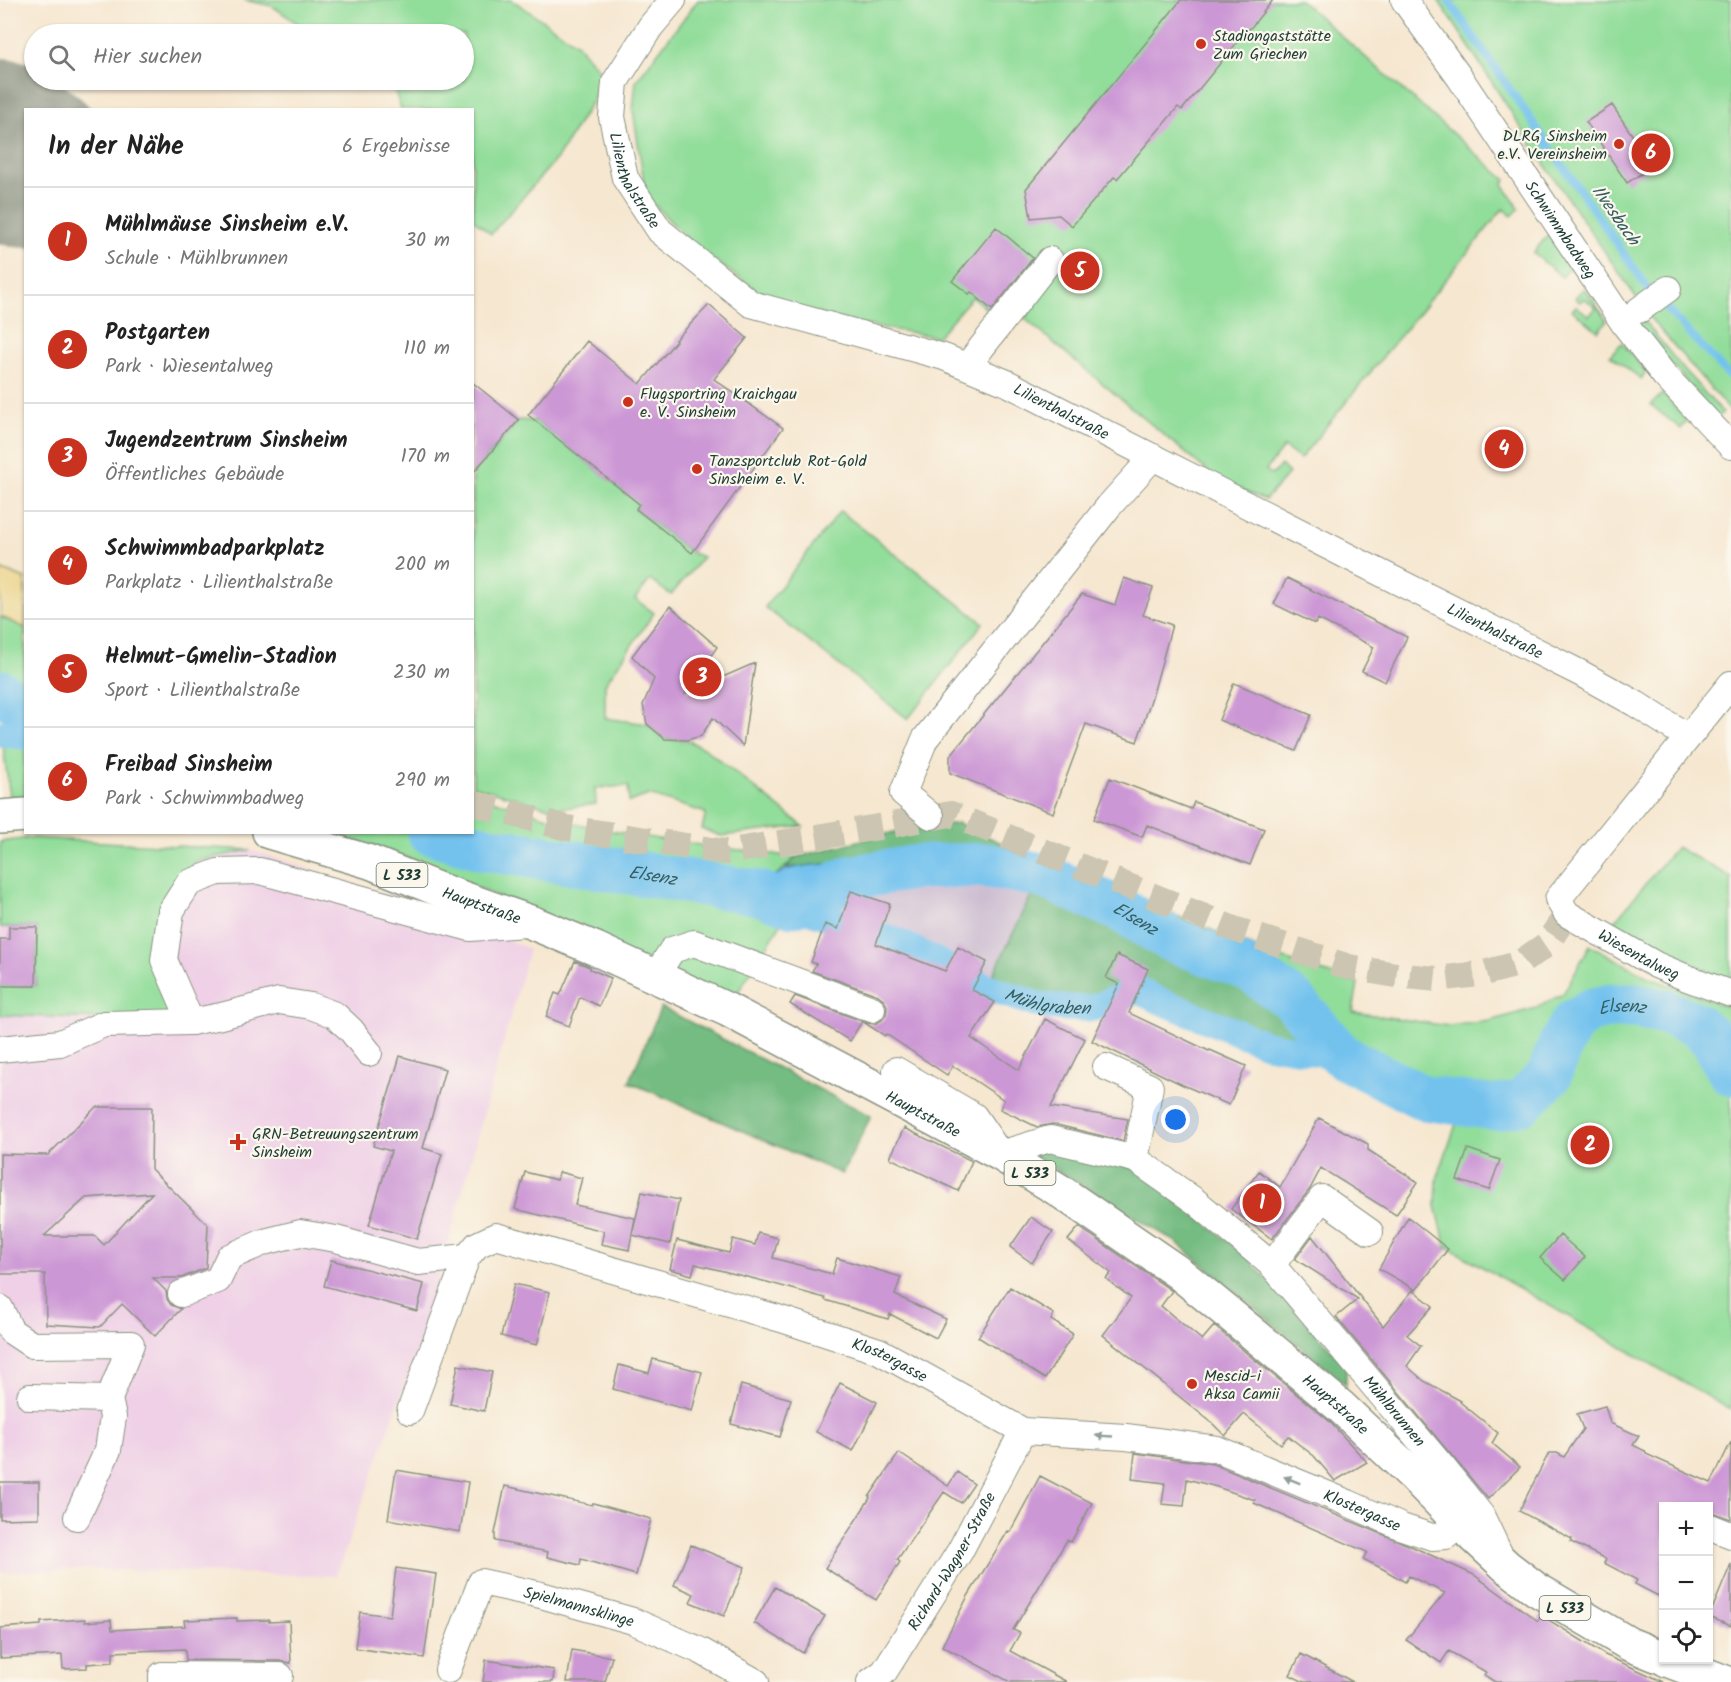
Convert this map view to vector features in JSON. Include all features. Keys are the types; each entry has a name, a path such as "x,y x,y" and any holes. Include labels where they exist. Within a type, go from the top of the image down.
{"main road":[{"path":"0,817 24,814"},
{"name":"Hauptstraße","path":"276,834 370,862 596,949 728,1010 1000,1154 1057,1189 1188,1280 1341,1407 1461,1524 1506,1566 1536,1589 1629,1644 1659,1656"},
{"name":"Hauptstraße","path":"1678,1664 1725,1682"}],"street":[{"name":"Lilienthalstraße","path":"673,0 651,26 615,82 612,117 625,178 660,231 751,304 944,357 1007,383 1580,673 1689,737"},
{"name":"Schwimmbadweg","path":"1404,0 1460,78 1625,325 1665,375 1731,446"},
{"path":"967,366 1050,260"},
{"path":"1639,310 1668,289"},
{"path":"932,816 903,793 925,739 1082,541 1153,457"},
{"path":"1689,737 1731,684"},
{"name":"Wiesentalweg","path":"1689,737 1558,899 1567,914 1656,965 1731,994"},
{"path":"191,1022 164,960 171,911 189,883 218,872 260,870 470,928 533,923"},
{"path":"655,976 672,950 694,943 872,1009"},
{"path":"0,1049 60,1043 104,1024 191,1022 279,1001 311,1006 335,1015 351,1030 369,1053"},
{"path":"1106,1067 1150,1087 1135,1159"},
{"name":"Hauptstraße","path":"896,1070 974,1116 1000,1154"},
{"name":"Mühlbrunnen","path":"1000,1154 1050,1139 1135,1159 1195,1201 1272,1265 1481,1515 1506,1566"},
{"path":"1272,1265 1322,1198 1371,1232"},
{"path":"181,1294 218,1280 229,1257 264,1242 300,1233 336,1239 418,1262 467,1257 410,1411"},
{"name":"Klostergasse","path":"467,1257 477,1245 496,1236 781,1319 879,1352 1023,1431 1126,1437 1217,1449 1402,1527 1432,1537 1446,1536 1461,1524"},
{"path":"0,1308 11,1330 32,1345 131,1344 109,1399 113,1417 108,1450 77,1517"},
{"path":"30,1397 109,1399"},
{"name":"Richard-Wagner-Straße","path":"886,1679 960,1551 1023,1431"},
{"path":"1713,1528 1731,1535"},
{"name":"Spielmannsklinge","path":"448,1670 482,1582 541,1595 633,1621 701,1651 756,1682"},
{"path":"162,1682 162,1675 280,1676"}],"shaded area":[{"name":"GRN-Betreuungszentrum Sinsheim","path":"30,838 250,850 450,915 529,949 423,1335 336,1576 85,1569 0,1572 0,842"},
{"path":"984,865 1041,875 985,992 894,943 793,905 849,878 918,867"}],"green space":[{"path":"244,0 512,0 576,43 606,78 558,157 491,234 474,220 474,108 401,108 393,90 474,90 474,24 298,24 272,6"},
{"path":"698,0 1300,0 1506,180 1503,184 1519,209 1512,216 1503,209 1300,459 1284,447 1266,470 1272,475 1281,465 1289,473 1265,500 1218,480 1018,313 1007,325 972,297 937,337 860,324 774,303 693,245 646,196 633,110 636,81"},
{"path":"1438,0 1731,0 1731,412 1651,319 1545,165"},
{"path":"1548,235 1571,266 1562,277 1533,253"},
{"path":"1583,289 1607,321 1598,331 1572,310 1576,306 1589,316 1596,308 1584,298 1580,302 1575,298"},
{"path":"1644,321 1723,413 1717,417 1638,325"},
{"path":"1622,343 1646,372 1641,379 1610,355"},
{"path":"1663,393 1687,421 1681,429 1651,405"},
{"path":"519,420 536,421 640,503 636,509 692,553 703,557 671,595 650,580 635,599 654,613 605,684 605,718 647,724 665,739 687,740 705,749 803,826 721,836 702,829 706,813 649,795 629,802 628,786 595,788 596,804 554,809 474,786 474,473"},
{"path":"840,511 983,623 908,719 765,607"},
{"path":"0,617 24,628 24,682 0,670"},
{"path":"2,738 24,741 24,796 10,797"},
{"path":"474,795 552,818 612,831 796,857 755,894 793,905 731,1003 428,865 336,834 474,834"},
{"path":"958,823 1032,857 1278,957 1277,982 1347,1049 1349,1062 1268,1051 1126,994 1096,1014 1041,1011 985,992 1041,875 984,865 918,867 837,863 786,868 796,857 906,829"},
{"path":"30,838 250,850 197,861 167,904 178,1008 157,1021 0,1015 0,986 36,986 37,927 0,927 0,842"},
{"path":"1676,847 1731,877 1731,980 1713,974 1631,935 1613,923"},
{"path":"1590,945 1650,978 1731,1008 1731,1410 1446,1246 1436,1206 1437,1179 1461,1110 1405,1104 1349,1062 1347,1049 1277,982 1278,957 1358,983 1353,1012 1448,1026 1490,1021 1536,1008 1563,994"},
{"path":"661,1007 871,1116 842,1174 629,1082"},
{"path":"1050,1144 1135,1168 1243,1253 1346,1366 1346,1385 1176,1242 1028,1153"}],"sand":[{"path":"0,569 24,579 24,628 0,616"}],"water":[{"path":"837,863 918,867 849,878 793,905 759,893 767,883 784,871 803,866"}],"building":[{"path":"1181,0 1273,0 1182,110 1178,107 1117,179 1114,177 1072,226 1059,215 1031,218 1026,189"},
{"name":"DLRG Sinsheim e.V. Vereinsheim","path":"1612,105 1653,166 1627,183 1586,122"},
{"path":"996,227 1033,258 992,310 971,292 969,294 952,281"},
{"path":"709,305 747,338 714,379 783,428 692,553 636,509 639,504 528,415 587,341 640,384 675,340"},
{"path":"474,384 519,420 474,472"},
{"path":"1124,578 1153,588 1143,615 1172,625 1137,742 1086,724 1053,813 950,773 950,756 1082,594 1115,605"},
{"path":"1287,578 1407,637 1385,682 1362,671 1374,647 1318,619 1315,624 1274,604"},
{"path":"670,606 717,647 686,693 755,663 743,746 713,718 701,736 687,740 665,739 647,724 643,705 654,679 632,656"},
{"path":"1234,683 1311,715 1296,751 1219,720"},
{"path":"1110,778 1191,809 1194,802 1264,829 1250,865 1147,825 1142,837 1094,819"},
{"path":"851,891 890,904 876,944 945,971 958,947 987,962 972,990 995,1002 971,1038 1019,1070 1045,1019 1085,1039 1051,1107 1128,1119 1123,1141 1053,1124 1037,1127 1000,1109 1004,1100 953,1066 947,1075 886,1034 885,1036 862,1021 875,1024 882,1020 886,1015 887,1006 883,999 878,995 812,971 816,964 811,962 825,924 838,929"},
{"path":"9,927 37,927 36,986 0,986 0,939 9,939"},
{"path":"1117,955 1148,969 1129,1013 1246,1066 1229,1105 1092,1041 1119,984 1106,978"},
{"path":"575,961 611,978 599,1006 580,997 569,1026 546,1017 555,993 560,995"},
{"path":"795,996 862,1021 850,1041 790,1004"},
{"path":"400,1056 445,1069 423,1148 442,1154 417,1239 369,1225 391,1151 373,1146"},
{"path":"96,1107 152,1107 151,1169 208,1225 206,1268 181,1278 153,1278 166,1291 171,1305 181,1309 155,1336 122,1304 100,1327 46,1324 45,1274 0,1274 0,1154 48,1155","holes":["152,1193 104,1245 95,1236 44,1236 86,1198"]},
{"path":"1319,1118 1368,1144 1368,1150 1418,1182 1396,1215 1321,1168 1310,1189 1272,1239 1231,1209 1259,1171 1280,1187"},
{"path":"904,1128 972,1161 958,1191 890,1158"},
{"path":"1468,1149 1500,1160 1489,1190 1457,1180"},
{"path":"525,1172 557,1180 559,1172 582,1178 575,1205 635,1218 629,1250 601,1244 604,1231 515,1209"},
{"path":"642,1192 679,1200 670,1244 632,1235"},
{"path":"1031,1217 1053,1232 1032,1263 1010,1247"},
{"path":"1408,1217 1448,1249 1416,1290 1379,1269"},
{"path":"1079,1227 1172,1291 1161,1306 1202,1340 1214,1326 1329,1421 1367,1462 1335,1481 1314,1456 1288,1436 1281,1444 1244,1414 1225,1436 1211,1422 1103,1335 1131,1298 1106,1279 1111,1273 1068,1240"},
{"path":"758,1233 778,1238 773,1258 832,1274 837,1258 901,1277 895,1295 946,1319 936,1338 890,1314 888,1319 767,1282 695,1264 692,1275 670,1269 677,1240 729,1253 733,1239 755,1245"},
{"path":"1560,1235 1585,1257 1565,1280 1540,1258"},
{"path":"1312,1236 1383,1326 1413,1290 1433,1306 1407,1335 1421,1346 1407,1366 1424,1381 1461,1401 1498,1433 1492,1443 1520,1467 1488,1499 1336,1317 1358,1299 1295,1259"},
{"path":"331,1260 424,1284 417,1311 324,1286"},
{"path":"514,1284 550,1292 537,1345 501,1336"},
{"path":"1010,1287 1054,1314 1051,1320 1073,1334 1045,1379 978,1337"},
{"path":"653,1359 702,1372 692,1411 613,1389 619,1365 649,1373"},
{"path":"458,1365 492,1372 484,1411 450,1404"},
{"path":"840,1383 877,1402 853,1451 816,1432"},
{"path":"741,1385 791,1399 780,1437 731,1424"},
{"path":"1605,1406 1610,1423 1639,1436 1633,1445 1645,1451 1646,1454 1711,1483 1731,1442 1731,1519 1713,1513 1713,1502 1659,1502 1659,1596 1635,1584 1637,1580 1604,1563 1606,1559 1571,1542 1572,1539 1519,1511 1549,1453 1557,1453 1564,1457 1583,1429 1577,1414"},
{"path":"899,1453 948,1486 957,1472 974,1484 961,1503 944,1492 897,1560 900,1562 876,1600 825,1568"},
{"path":"1135,1453 1213,1464 1411,1546 1474,1575 1538,1621 1541,1615 1605,1655 1664,1682 1495,1682 1484,1675 1486,1672 1449,1651 1441,1663 1406,1640 1445,1593 1409,1576 1405,1582 1363,1559 1367,1552 1254,1503 1255,1500 1217,1487 1187,1479 1184,1506 1162,1504 1165,1483 1132,1479"},
{"path":"396,1470 468,1482 460,1532 388,1519"},
{"path":"1040,1476 1092,1503 1071,1542 1067,1540 1013,1630 1020,1633 1010,1651 1067,1682 1010,1682 942,1646 968,1596 1008,1531 1010,1532"},
{"path":"0,1482 39,1482 39,1518 0,1519"},
{"path":"505,1486 592,1505 593,1503 651,1519 636,1575 581,1559 580,1565 547,1557 548,1552 495,1541"},
{"path":"691,1545 745,1567 724,1616 690,1602 694,1594 674,1585"},
{"path":"1731,1564 1731,1626 1713,1619 1713,1607"},
{"path":"396,1568 436,1574 424,1658 355,1648 360,1612 390,1616"},
{"path":"775,1587 825,1616 803,1653 754,1623"},
{"path":"237,1618 237,1621 289,1621 291,1663 186,1660 185,1649 113,1652 113,1662 87,1664 87,1668 63,1669 62,1655 0,1658 0,1628 85,1619 85,1622 111,1620 112,1630 185,1626 184,1620"},
{"path":"572,1650 612,1657 605,1682 567,1682"},
{"path":"1301,1654 1353,1682 1304,1682 1290,1675"},
{"path":"486,1660 554,1670 553,1682 483,1682"}],"waterway":[{"name":"Ilvesbach","path":"1448,0 1649,290 1731,378"},
{"name":"Elsenz","path":"0,692 24,707"},
{"name":"Mühlgraben","path":"0,734 24,736"},
{"name":"Elsenz","path":"436,834 483,848 759,893 793,905 849,878 918,867 984,865 1041,875 1119,909 1172,940 1249,969 1294,1001 1343,1057 1424,1098 1495,1108 1522,1102 1549,1076 1561,1043 1574,1021 1590,1011 1612,1006 1636,1006 1665,1012 1693,1023 1711,1037 1731,1073"},
{"name":"Mühlgraben","path":"793,905 899,942 985,986 1035,1004 1064,1008 1093,1008 1137,990 1266,1044 1343,1057"}],"runway":[{"path":"0,143 24,161"}],"tunnel":[{"path":"474,804 567,828 725,852 951,814 1234,929 1349,967 1396,975 1436,979 1480,974 1518,964 1546,945 1567,914"}],"place":[{"name":"Stadiongaststätte Zum Griechen","path":"1201,44"},
{"name":"DLRG Sinsheim e.V. Vereinsheim","path":"1619,144"},
{"name":"Freibad Sinsheim","path":"1651,153"},
{"name":"Helmut-Gmelin-Stadion","path":"1080,271"},
{"name":"Flugsportring Kraichgau e. V. Sinsheim","path":"628,402"},
{"name":"Schwimmbadparkplatz","path":"1504,449"},
{"name":"Tanzsportclub Rot-Gold Sinsheim e. V.","path":"697,469"},
{"name":"Jugendzentrum Sinsheim","path":"702,677"},
{"name":"GRN-Betreuungszentrum Sinsheim","path":"238,1142"},
{"name":"Postgarten","path":"1590,1145"},
{"name":"Mühlmäuse Sinsheim e.V.","path":"1262,1203"},
{"name":"Mescid-i Aksa Camii","path":"1192,1384"}]}
